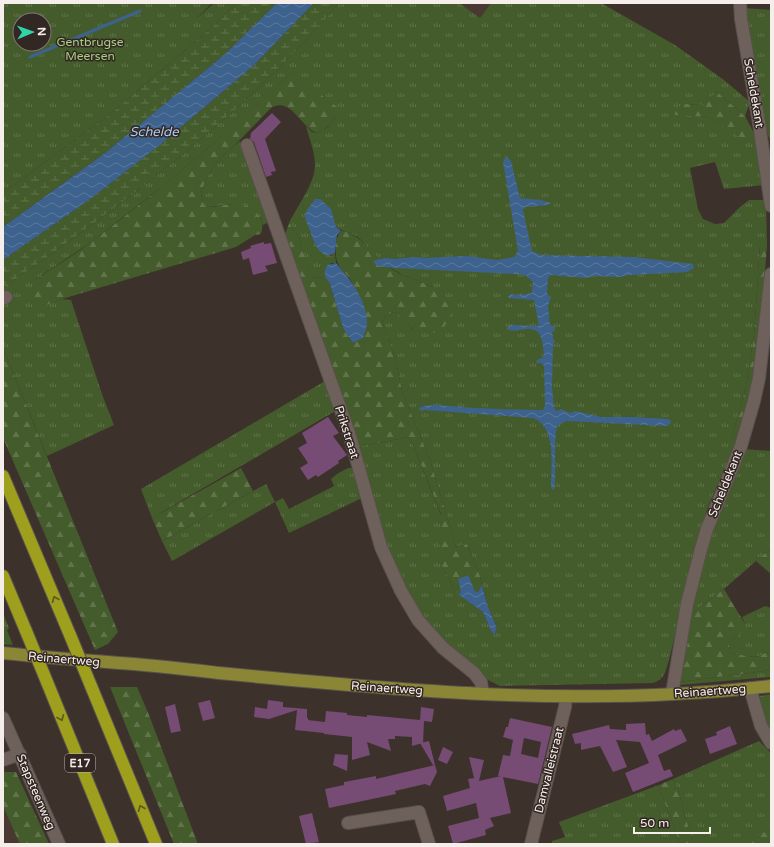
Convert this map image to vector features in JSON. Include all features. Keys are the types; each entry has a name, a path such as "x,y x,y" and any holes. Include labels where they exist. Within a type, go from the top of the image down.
{"highway":[{"path":"3,476 156,844"},
{"name":"E17","path":"3,576 113,844"}],"main road":[{"name":"Reinaertweg","path":"3,653 324,683 483,694 566,696 672,694 771,686"}],"street":[{"name":"Scheldekant","path":"740,3 741,19 771,206"},
{"name":"Prikstraat","path":"247,145 349,433 381,547 401,591 418,620 443,648 474,674 481,682 483,694"},
{"name":"Scheldekant","path":"672,694 688,604 701,549 707,529 741,446 754,401 759,378 771,274"},
{"path":"750,688 761,726 771,743"},
{"name":"Damvalleistraat","path":"531,844 565,707 566,696"},
{"name":"Stapsteenweg","path":"3,718 59,844"},
{"path":"3,760 7,760 20,754"},
{"path":"348,823 419,812 429,844"}],"shaded area":[{"path":"459,3 491,3 480,18"},
{"path":"3,765 35,836 39,844 3,844"}],"green space":[{"name":"Gentbrugse Meersen","path":"3,3 212,3 195,20 214,3 236,3 217,23 109,115 3,193"},
{"path":"236,3 277,3 225,54 105,153 3,227 3,193 109,115 217,23"},
{"path":"314,3 339,3 302,44 263,83 181,156 93,224 3,288 3,260 93,197 161,144 253,66"},
{"path":"339,3 459,3 480,18 491,3 601,3 675,45 724,80 750,102 745,116 717,92 705,105 685,104 698,116 709,117 718,123 756,137 764,185 724,189 715,162 690,168 698,209 703,219 715,224 724,223 749,200 766,200 767,245 760,245 754,335 746,387 732,436 737,439 707,509 669,660 664,675 656,682 500,686 488,680 444,643 417,610 387,549 356,447 410,437 441,515 441,564 455,591 483,612 491,631 494,634 497,628 487,604 480,576 467,544 456,547 430,460 402,391 395,357 382,321 384,317 396,312 413,329 433,287 388,266 373,254 362,240 353,234 305,216 316,245 331,256 335,253 336,263 331,263 325,270 325,277 313,278 299,238 289,223 309,187 314,172 314,155 306,126 312,132 317,133 328,127 335,118 292,73 239,122 164,185 90,243 33,281 47,305 62,299 71,300 103,397 114,425 47,456 3,348 3,288 93,224 181,156 263,83 302,44"},
{"path":"744,8 771,10 771,138 769,138 763,118"},
{"path":"292,73 337,107 332,123 317,133 311,130 290,109 278,105 271,108 233,147 219,159 207,177 201,193 203,203 207,207 239,204 251,209 262,221 261,234 255,235 236,247 62,299 47,305 37,305 32,297 33,281 84,247 143,202 219,139"},
{"path":"717,92 745,116 756,137 746,140 737,136 709,117 675,115 673,109 685,104 705,105"},
{"path":"240,141 269,222 263,225 261,218 235,204 207,207 203,203 201,193 207,177 219,159"},
{"path":"289,223 299,238 313,278 325,277 330,284 343,328 353,343 363,338 355,289 337,262 336,245 341,231 354,235 384,264 396,272 429,285 447,298 450,314 446,324 438,331 428,333 414,329 396,312 384,317 382,321 395,357 402,391 430,460 456,547 467,544 480,576 482,585 478,592 475,591 467,575 461,587 461,592 458,594 441,564 439,539 441,514 410,437 356,447 280,247"},
{"path":"760,245 767,245 761,326 752,386 737,439 732,436 746,387 754,335"},
{"path":"3,348 118,632 108,644 95,650 3,438"},
{"path":"325,381 337,410 152,518 141,489"},
{"path":"743,449 771,451 771,548 724,589 691,614 709,540"},
{"path":"241,468 253,491 162,541 152,518"},
{"path":"348,468 351,468 354,471 362,498 289,533 275,502 283,498 289,509 334,486 331,479"},
{"path":"266,484 275,502 172,561 162,541"},
{"path":"771,548 771,574 756,561"},
{"path":"724,589 745,624 742,632 729,642 730,652 740,655 759,656 767,652 771,652 771,670 680,682 677,679 691,614"},
{"path":"765,606 771,608 771,652 767,652 759,656 753,656 740,655 730,652 729,642 738,636 745,624 742,617"},
{"path":"3,613 9,628 7,630 13,645 3,644"},
{"path":"771,670 771,677 680,685 680,682"},
{"path":"110,687 137,687 198,844 174,844"},
{"path":"771,694 771,732 763,715 760,696"},
{"path":"759,741 771,753 771,829 742,844 694,844 678,789 673,779"},
{"path":"3,772 16,772 49,844 20,844 3,806"},
{"path":"673,779 678,789 694,844 680,844 662,795 659,785"},
{"path":"659,785 680,844 552,844 552,841 565,837 559,822"},
{"path":"771,829 771,844 742,844 743,842"}],"water":[{"name":"Schelde","path":"277,3 314,3 253,66 161,144 93,197 3,260 3,227 105,153 225,54"},
{"path":"506,156 511,161 520,198 541,200 551,203 547,205 525,207 523,210 532,251 541,255 634,257 693,264 694,268 687,272 619,277 592,276 586,278 550,275 548,279 547,294 551,297 548,306 550,325 555,327 555,330 552,332 555,342 553,345 552,387 554,408 557,411 561,409 570,413 575,411 601,417 668,419 671,421 667,426 566,421 557,426 555,442 554,490 551,488 552,459 549,438 541,423 533,418 425,410 421,411 419,408 423,406 437,405 474,408 543,410 545,405 544,366 541,363 536,363 537,360 544,357 541,337 532,329 513,331 506,329 511,325 539,326 534,300 508,298 510,294 518,295 532,293 533,282 525,275 395,268 377,266 373,261 385,258 395,259 415,257 426,258 467,256 497,260 514,257 518,251 503,162"},
{"path":"315,199 320,199 331,209 336,227 341,231 337,235 335,253 329,255 321,252 318,248 312,238 305,219 307,211"},
{"path":"336,263 357,290 366,314 367,325 363,338 353,343 343,328 330,284 325,277 327,265"},
{"path":"468,575 475,591 478,592 482,585 487,604 497,628 494,635 483,612 458,594 461,592 458,579"}],"building":[{"path":"272,113 281,122 265,139 276,171 271,172 272,175 266,177 254,142 250,139 251,133"},
{"path":"264,242 264,244 271,243 277,263 265,266 268,271 253,275 249,258 243,260 241,252 251,248 250,246"},
{"path":"328,417 339,433 333,436 347,455 338,461 339,463 318,477 316,475 308,480 300,468 308,463 298,448 307,443 302,433"},
{"path":"210,700 215,718 203,721 198,703"},
{"path":"268,700 283,702 283,707 307,709 308,720 325,722 326,711 367,717 367,715 420,720 421,707 434,709 432,722 424,721 423,743 412,746 412,737 395,736 395,739 388,739 391,751 367,742 370,755 352,760 352,737 295,730 297,710 269,719 254,717 255,707 267,709"},
{"path":"175,704 181,731 171,733 165,707"},
{"path":"510,718 552,727 538,784 503,777 511,813 490,818 494,826 485,830 486,835 453,844 448,826 479,818 476,803 447,811 443,796 470,788 468,779 474,778 469,757 484,760 479,781 501,776 498,776 503,755 510,756 513,740 503,737 506,727 508,727","holes":["524,738 541,742 538,758 521,754"]},
{"path":"645,723 646,735 649,734 652,741 674,729 675,731 681,729 687,741 658,755 664,771 670,769 673,776 633,792 625,773 649,763 640,742 616,740 627,767 613,772 600,746 581,750 581,743 575,744 572,734 609,725 610,729 626,730 626,724"},
{"path":"730,726 737,744 710,754 705,739 717,735 716,732"},
{"path":"429,741 435,765 433,765 420,743"},
{"path":"443,747 453,752 447,764 438,760"},
{"path":"335,754 348,755 347,771 333,765"},
{"path":"435,765 437,772 430,786 425,784 395,791 396,794 329,808 325,789 344,785 344,782 376,776 376,779"},
{"path":"312,813 319,842 306,844 299,816"}],"waterway":[{"path":"30,57 140,11"}]}
